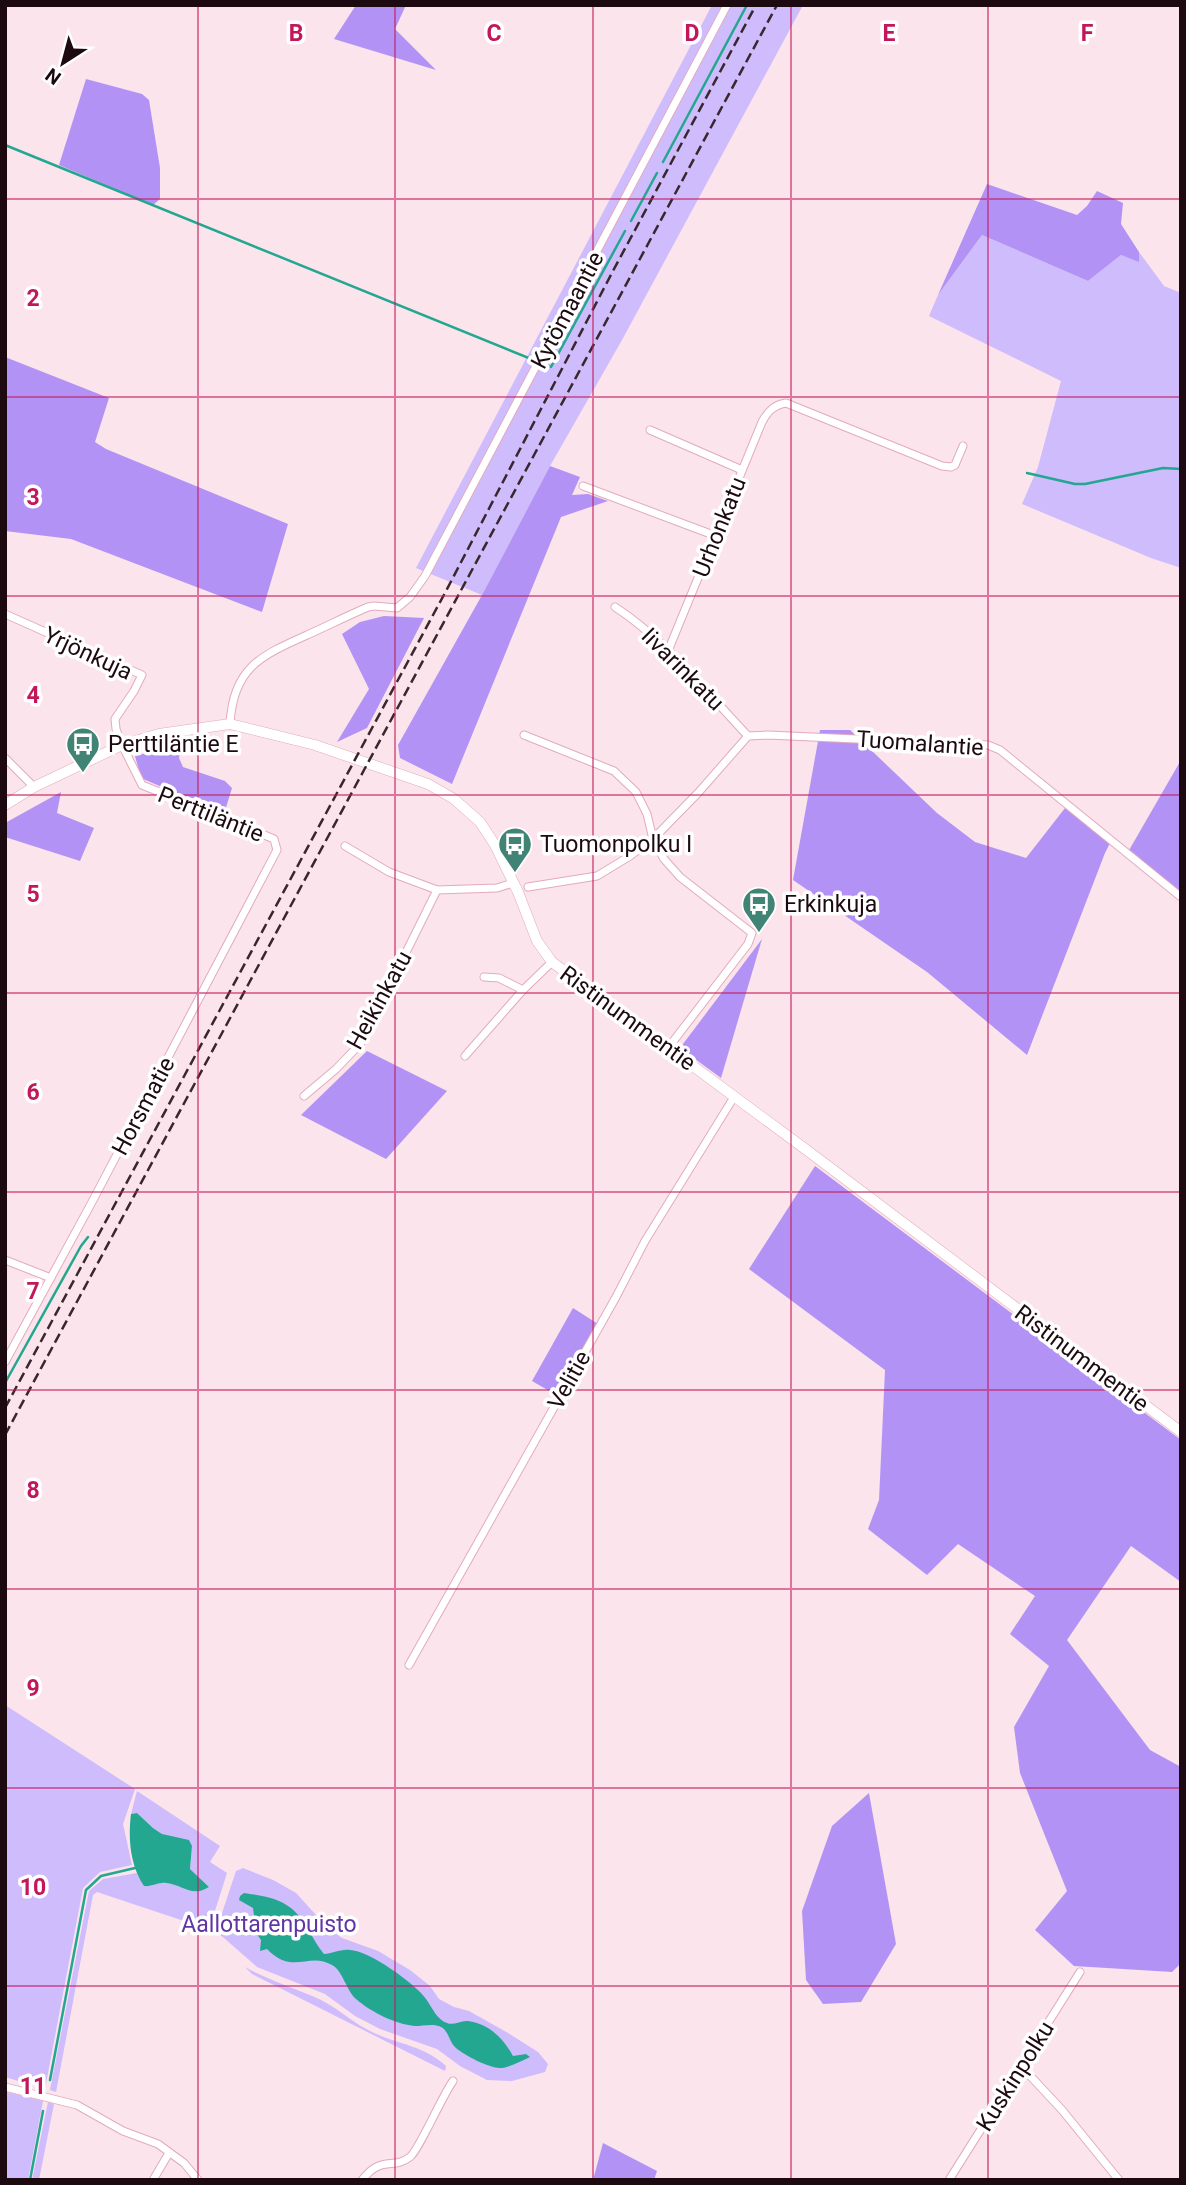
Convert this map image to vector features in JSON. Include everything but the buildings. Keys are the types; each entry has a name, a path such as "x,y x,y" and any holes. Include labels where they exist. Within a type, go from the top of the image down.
{"street":[{"name":"Kytömaantie","path":"230,724 232,700 239,684 249,670 271,652 368,607 397,608 410,597 425,576 727,5"},
{"name":"Urhonkatu","path":"668,651 766,414 775,405 786,403 942,466 955,465 962,446"},
{"path":"650,430 742,470"},
{"path":"583,486 716,536"},
{"name":"Iivarinkatu","path":"615,607 632,618 668,651 748,736"},
{"name":"Yrjönkuja","path":"5,614 142,676 115,719 121,745"},
{"name":"Ristinummentie","path":"5,804 121,745 159,734 230,724 315,745 428,784 454,799 480,822 495,845 537,941 552,962 1181,1432"},
{"path":"524,735 614,771 636,792 647,814 653,839 664,859 680,877 752,933 748,944 668,1048"},
{"path":"528,887 597,876 653,839 748,736"},
{"name":"Tuomalantie","path":"748,736 842,737 988,745 1000,750 1181,897"},
{"name":"Perttiläntie","path":"121,745 142,785 274,839 277,850"},
{"path":"5,758 34,787"},
{"path":"345,846 389,872 437,890 497,888 513,883"},
{"name":"Horsmatie","path":"5,1362 277,850"},
{"name":"Heikinkatu","path":"304,1096 361,1043 437,890"},
{"path":"465,1056 523,990 552,962"},
{"path":"484,977 499,978 523,990"},
{"name":"Velitie","path":"408,1665 645,1241 734,1097"},
{"path":"5,1260 51,1278"},
{"name":"Kuskinpolku","path":"949,2180 1080,1972"},
{"path":"1021,2066 1062,2110 1119,2180"},
{"path":"362,2180 377,2165 404,2160 414,2153 443,2094 453,2081"},
{"path":"5,2087 78,2105 123,2132 158,2144 184,2163 198,2180"},
{"path":"153,2180 169,2153"}],"green space":[{"path":"712,5 803,5 482,595 416,568"},
{"path":"982,235 1088,281 1121,255 1138,261 1139,252 1164,286 1181,293 1181,568 1022,504 1038,467 1061,381 929,316 938,295"},
{"path":"5,1705 135,1789 123,1824 132,1865 100,1872 83,1888 45,2089 5,2077"},
{"path":"137,1791 220,1846 210,1862 227,1873 208,1933 202,1927 97,1892 93,1895 56,2092 50,2090 89,1891 103,1879 137,1873 144,1886 166,1883 197,1891 209,1887 190,1869 192,1846 162,1834 137,1813 131,1814"},
{"name":"Aallottarenpuisto","path":"243,1868 296,1893 327,1927 342,1938 378,1951 410,1970 430,1986 439,1999 469,2011 538,2052 548,2064 545,2072 512,2081 487,2080 460,2066 437,2049 380,2029 355,2016 325,1994 257,1967 216,1931 236,1871"},
{"path":"245,1967 319,1999 374,2033 429,2054 446,2066 445,2071 252,1974"},
{"path":"7,2092 43,2101 28,2180 5,2180"},
{"path":"48,2102 54,2104 39,2180 32,2180"}],"shaded area":[{"path":"356,5 406,5 395,29 436,70 334,39"},
{"path":"86,79 142,94 149,100 160,168 160,199 153,205 59,165"},
{"path":"987,184 1077,215 1097,191 1123,203 1121,224 1139,252 1139,262 1121,255 1088,281 982,235 938,295"},
{"path":"5,357 109,398 95,442 106,449 288,524 262,612 71,539 5,531"},
{"path":"550,466 580,477 572,495 588,494 608,501 561,517 452,784 400,758 398,745"},
{"path":"384,616 424,618 367,728 337,742 369,689 342,634 360,622"},
{"path":"820,730 850,730 937,813 975,842 1026,858 1069,803 1112,839 1027,1055 927,972 793,880"},
{"path":"182,743 179,758 183,767 225,781 232,788 224,814 141,778 135,756"},
{"path":"1181,760 1181,894 1128,852"},
{"path":"61,792 57,813 94,828 80,861 5,837 5,823"},
{"path":"762,939 721,1078 680,1048"},
{"path":"367,1051 447,1091 386,1159 301,1115"},
{"path":"815,1166 1181,1440 1181,1582 1131,1546 1067,1640 1150,1750 1181,1767 1181,1963 1172,1972 1074,1966 1035,1930 1067,1891 1020,1773 1014,1727 1049,1666 1010,1634 1035,1596 958,1544 927,1575 868,1529 879,1500 885,1370 749,1269"},
{"path":"573,1308 598,1324 558,1396 532,1381"},
{"path":"869,1793 896,1944 861,2002 823,2004 806,1980 802,1911 832,1826"},
{"path":"137,1813 162,1834 189,1840 192,1846 190,1869 209,1887 197,1891 166,1883 144,1886 133,1860 130,1842 131,1814"},
{"path":"244,1893 272,1898 294,1910 324,1954 350,1950 368,1956 412,1985 443,2021 452,2024 468,2021 482,2025 505,2043 513,2056 526,2054 530,2057 504,2068 483,2064 456,2048 441,2027 407,2025 369,2008 356,1999 332,1965 316,1960 285,1961 267,1949 260,1951 261,1940 257,1935 234,1923 254,1916 253,1908 239,1900"},
{"path":"603,2143 657,2171 654,2180 593,2180"}],"waterway":[{"path":"663,162 747,5"},
{"path":"5,145 536,361"},
{"path":"631,221 657,173"},
{"path":"543,363 551,367 625,231"},
{"path":"1027,473 1085,484 1163,468 1181,469"},
{"path":"5,1383 88,1237"},
{"path":"50,2080 86,1890 101,1876 135,1868"},
{"path":"30,2180 43,2111"}],"railway":[{"path":"5,1408 446,591 756,5"},
{"path":"5,1435 777,5"}],"place":[{"name":"Perttiläntie E","path":"83,774"},
{"name":"Tuomonpolku I","path":"515,874"},
{"name":"Erkinkuja","path":"759,934"}]}
